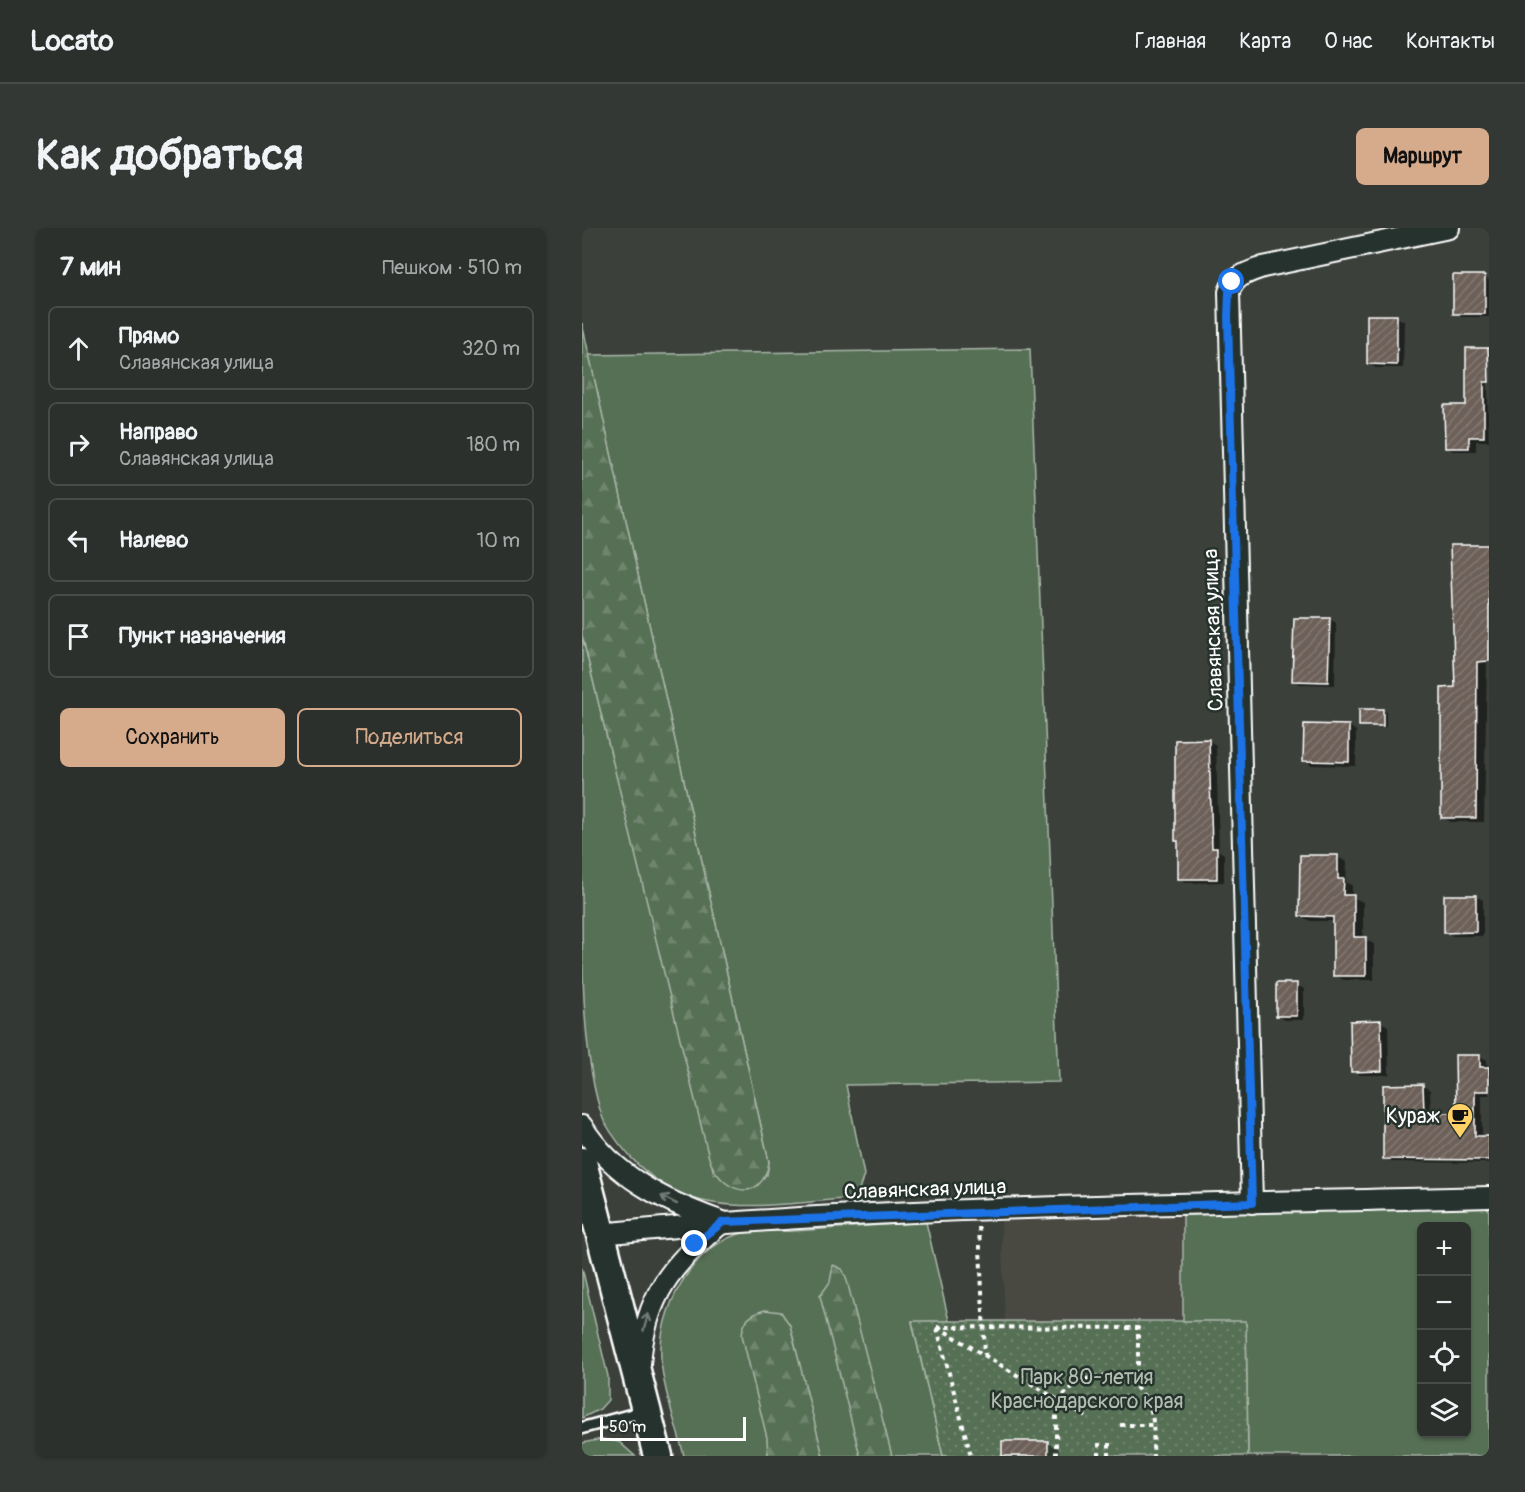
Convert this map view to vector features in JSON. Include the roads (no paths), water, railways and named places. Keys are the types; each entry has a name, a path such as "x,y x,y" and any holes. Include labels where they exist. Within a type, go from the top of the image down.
{"main road":[{"path":"583,1174 658,1456"}],"street":[{"name":"Славянская улица","path":"1252,1203 1229,292 1232,282 1239,276 1263,267 1449,228"},
{"path":"582,1126 603,1153 623,1173 684,1208 723,1222 679,1260 655,1298 642,1339 639,1380"},
{"name":"Славянская улица","path":"600,1234 723,1222 978,1211 1489,1197"}],"lane":[{"path":"582,1428 647,1411"}],"place":[{"name":"Кураж","path":"1460,1139"}],"park label":[{"name":"Парк 80-летия Краснодарского края","path":"1087,1389"}]}
